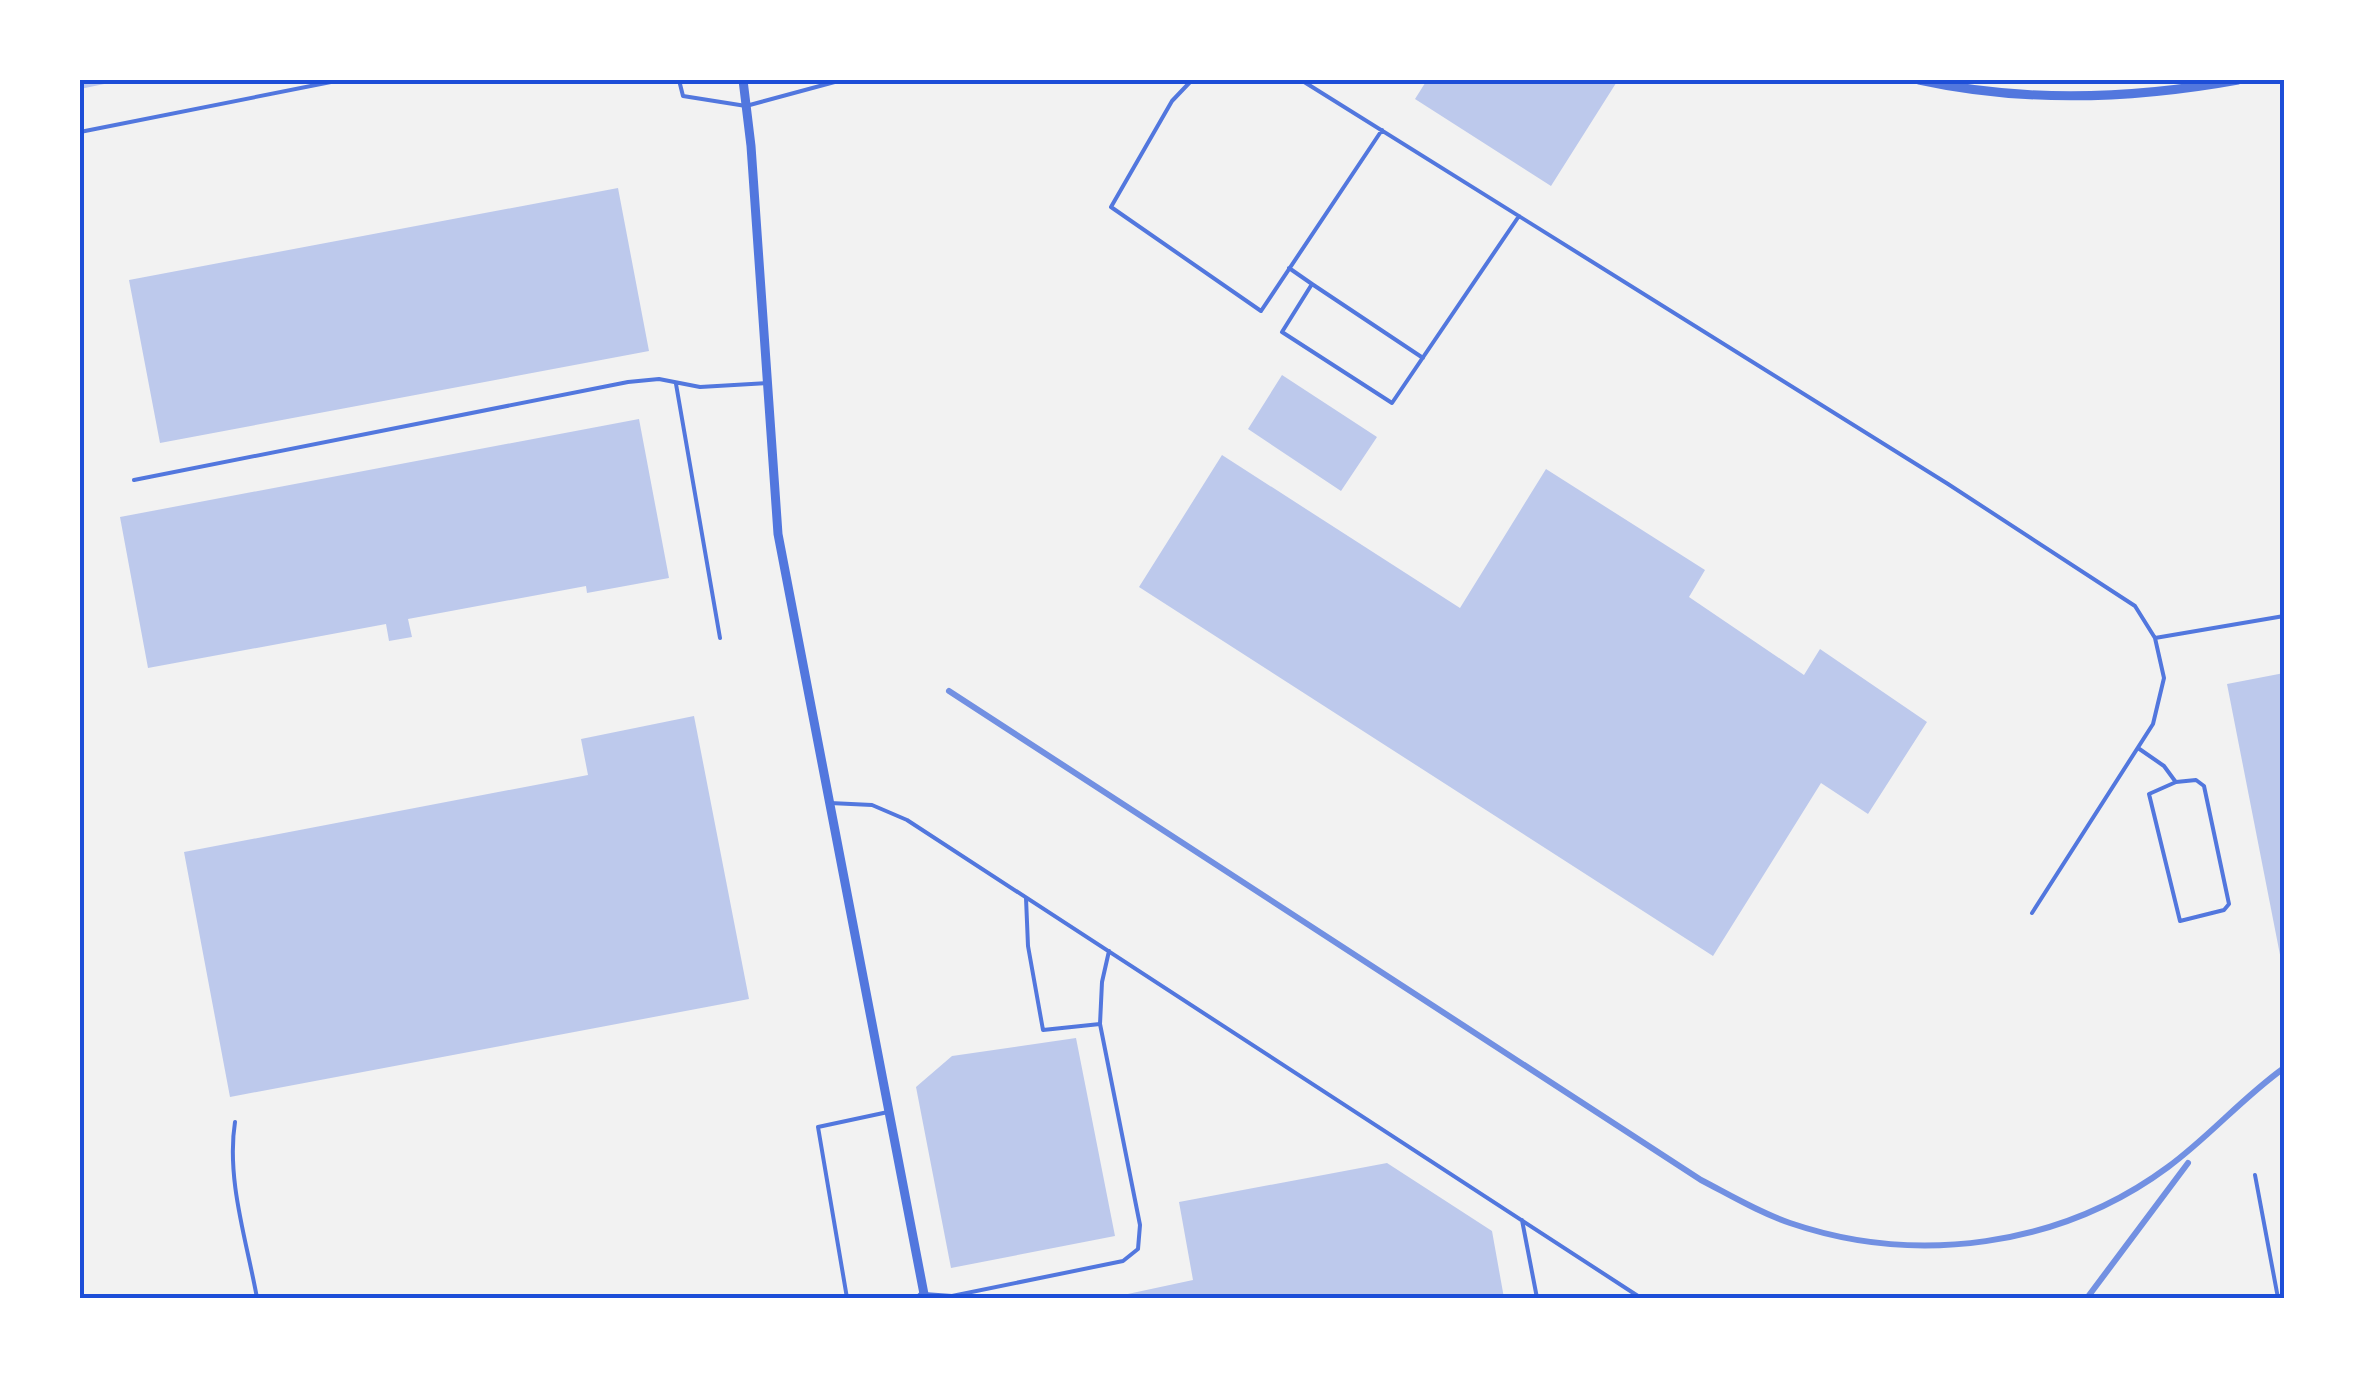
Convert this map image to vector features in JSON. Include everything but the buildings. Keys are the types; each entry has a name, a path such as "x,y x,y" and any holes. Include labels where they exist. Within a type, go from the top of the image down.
{"street":[{"path":"742,80 778,534 922,1296"},
{"path":"1920,80 2096,98 2238,80"}],"lane":[{"path":"80,132 341,80"},
{"path":"680,80 683,96 746,106 842,80"},
{"path":"1192,80 1172,101 1111,207 1261,311 1382,130"},
{"path":"1302,80 1932,474 2135,606 2155,638 2164,678 2152,724 2032,913"},
{"path":"1312,284 1282,332 1392,403 1519,216"},
{"path":"1289,268 1423,358"},
{"path":"134,480 628,382 660,379 700,387 767,383"},
{"path":"676,384 720,638"},
{"path":"2155,638 2284,616"},
{"path":"2138,748 2164,766 2176,782"},
{"path":"2196,780 2204,786 2229,904 2224,910 2184,921 2177,916 2150,794 2176,782 2196,780"},
{"path":"830,802 872,806 907,820 1641,1298"},
{"path":"1026,896 1028,946 1043,1030 1100,1024"},
{"path":"922,1296 952,1296 1123,1261 1138,1249 1140,1225 1100,1024 1102,982 1109,951"},
{"path":"847,1298 818,1127 889,1112"},
{"path":"235,1122 232,1154 258,1298"},
{"path":"2255,1175 2278,1298"},
{"path":"1522,1220 1537,1298"}],"railway":[{"path":"949,691 1701,1180 1790,1223 1887,1244 1986,1241 2034,1231 2081,1216 2168,1167 2284,1068"},
{"path":"2087,1298 2188,1163"}]}
